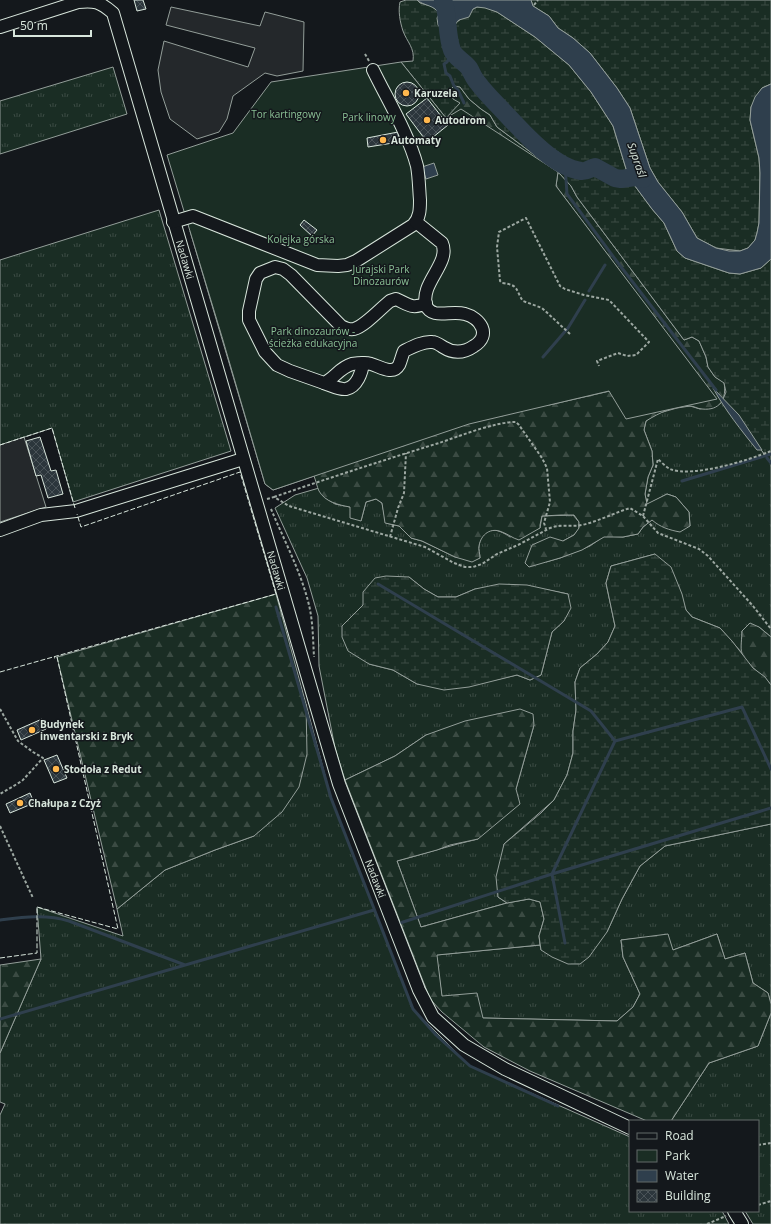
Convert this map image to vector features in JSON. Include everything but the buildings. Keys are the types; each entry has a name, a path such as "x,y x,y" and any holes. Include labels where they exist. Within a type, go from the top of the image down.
{"street":[{"name":"Nadawki","path":"0,27 78,2 91,1 103,4 113,13 339,784 419,990 433,1017 464,1045 505,1069 629,1128"},
{"path":"174,222 193,216 286,254 317,265 325,266 347,265 356,261 416,222 419,214 419,183 414,157 408,140 373,70"},
{"path":"324,383 341,368 352,364 370,364 392,370 400,365 404,351 410,347 428,342 434,342 453,352 463,352 477,344 482,338 484,331 483,327 466,314 456,312 435,313 426,307 425,298 428,286 442,259 444,247 442,243 416,222"},
{"path":"363,363 362,372 356,382 346,389 324,383 277,365 265,352 249,320 249,311 256,279 260,273 275,267 283,269 295,279 341,326 347,328 353,329 360,326 390,301 396,299 407,305 415,307 426,304"},
{"path":"0,530 41,515 76,511 243,459"},
{"path":"735,1212 742,1224"}],"path":[{"path":"534,5 538,0"},
{"path":"570,334 542,308 523,301 516,287 510,284 502,283 500,280 497,247 499,232 526,218 560,286 564,289 584,295 609,300 649,342 636,355 627,356 618,353 597,361 599,366"},
{"path":"265,500 476,431 509,422 516,422 542,458 547,468 550,502 544,523 546,530"},
{"path":"643,516 658,459 670,468 688,471 718,467 757,457 771,451"},
{"path":"390,537 404,493 406,453"},
{"path":"251,483 268,504"},
{"path":"274,497 289,506 425,547 454,563 465,567 473,567 482,564 497,554 555,526 571,526 588,523 630,508 643,516 658,533 699,549 708,556 753,606 771,629"},
{"path":"270,507 300,578 309,605 315,663"},
{"path":"0,709 18,741 44,758 22,782 0,794"},
{"path":"0,826 33,898"},
{"path":"759,1145 771,1143"},
{"path":"759,1205 771,1201"},
{"path":"707,1224 735,1212"}],"green space":[{"path":"406,0 417,0 420,3 431,6 437,10 439,14 454,28 456,23 473,9 477,7 485,7 497,12 535,37 569,65 591,92 613,126 627,172 626,178 632,182 664,223 677,251 685,258 729,273 740,274 761,268 771,259 771,463 723,399 726,392 724,383 715,377 708,367 706,357 699,341 692,337 684,340 577,197 571,186 560,174 497,127 490,115 469,99 460,87 454,86 451,89 453,99 460,103 446,118 401,62 413,61 413,52 403,31 399,9 400,2"},
{"path":"531,0 771,0 771,84 762,88 751,107 750,120 759,158 759,223 755,240 748,248 740,251 716,248 697,238 682,212 658,182 650,168 630,108 617,88 590,53 573,38 558,28 549,16 533,6"},
{"name":"Jurajski Park Dinozaurów","path":"401,62 446,118 461,109 558,172 556,186 717,399 626,419 609,391 469,424 273,490 265,484 167,155 233,133 271,82"},
{"path":"113,67 127,114 0,154 0,101"},
{"path":"454,86 460,87 469,99 490,115 497,127 556,171 446,118 453,99 451,89"},
{"name":"Park dinozaurów - ścieżka edukacyjna","path":"558,172 571,186 577,197 684,340 692,337 699,341 706,357 708,367 715,377 724,382 725,388 723,399 718,406 708,409 699,409 692,406 673,408 646,421 644,430 652,451 653,465 648,477 645,494 647,504 667,494 676,497 689,512 690,526 680,532 658,525 652,520 643,527 638,534 623,537 604,537 582,550 529,567 525,563 532,545 550,537 563,541 574,535 579,528 579,522 574,515 542,516 540,528 519,540 498,531 490,531 484,535 480,542 480,558 472,562 455,557 422,541 411,538 399,526 385,523 382,503 376,499 366,502 361,521 350,518 350,507 337,504 325,498 319,491 314,476 273,490 265,484 190,231 250,250 549,405 610,391 716,399 556,186"},
{"path":"159,210 231,451 73,502 52,428 0,445 0,260"},
{"path":"723,399 771,463 771,637 759,627 742,631 742,653 720,628 692,617 686,610 655,554 611,566 606,583 615,626 608,642 597,654 580,668 575,682 576,710 573,731 573,753 567,775 554,800 504,844 498,897 507,903 421,927 397,861 478,839 516,789 534,725 426,735 395,756 345,780 335,748 319,666 318,616 307,578 275,508 295,495 319,488 327,499 335,504 350,507 361,521 366,502 376,499 382,503 386,523 399,526 411,538 422,541 455,557 480,558 479,545 481,539 487,531 496,530 510,537 540,528 542,516 573,515 579,522 579,529 574,535 563,541 546,562 590,546 604,536 623,537 638,534 643,527 652,520 690,526 689,512 676,497 667,494 647,505 645,494 648,477 653,465 652,451 644,430 646,421 656,414 677,408 690,406 700,409 720,404","holes":["409,577 424,589 438,597 456,597 475,589 548,590 568,594 564,621 552,632 541,675 530,680 517,675 495,680 417,684 393,670 369,664 342,626 363,605"]},
{"path":"655,554 671,567 682,594 686,610 692,617 720,628 753,668 765,677 771,685 771,824 665,846 640,866 622,899 607,932 589,957 580,964 568,964 541,950 539,936 544,919 540,902 529,899 507,903 498,897 496,877 504,844 554,800 567,775 573,753 573,731 576,710 575,682 580,668 597,654 608,642 615,626 606,583 611,566"},
{"path":"386,576 409,577 424,589 438,597 456,597 475,589 499,584 527,585 568,594 571,608 564,621 552,632 541,675 530,680 517,675 469,687 444,690 417,684 393,670 369,664 348,651 342,637 342,626 363,605 363,592 375,578"},
{"path":"276,594 306,704 307,754 299,787 282,812 254,836 165,870 117,909 57,657"},
{"path":"750,623 759,627 771,637 771,685 748,663 741,652 742,631"},
{"path":"306,704 331,798 413,1009 470,1066 629,1137 629,1212 723,1212 729,1224 0,1224 0,1115 5,1104 0,1102 0,1053 41,959 37,907 123,936 117,909 165,870 254,836"},
{"path":"520,709 533,714 534,725 516,789 520,804 478,839 450,845 397,861 421,927 507,903 529,899 540,902 544,919 539,936 540,945 437,955 442,996 477,993 483,1018 617,1021 633,1007 640,994 623,957 621,940 668,934 673,950 717,934 725,959 745,953 753,983 768,993 771,1004 771,1013 758,1046 709,1063 672,1120 645,1120 530,1071 484,1047 442,1012 430,999 345,780 395,756 426,735 465,721"},
{"path":"771,824 771,1004 768,993 753,983 745,953 725,959 717,934 673,950 641,938 621,940 623,957 640,994 633,1007 617,1021 482,1018 442,997 436,955 540,945 541,950 607,932 622,899 640,866 665,846"},
{"path":"41,959 0,1053 0,965"},
{"path":"771,1013 771,1224 753,1224 746,1212 759,1212 759,1120 672,1120 709,1063 758,1046"}],"shaded area":[{"path":"171,7 260,26 265,12 304,22 303,71 277,76 265,73 233,96 227,119 219,132 197,139 170,119 161,92 158,70 164,41 248,67 255,48 166,25"},
{"path":"24,437 46,507 0,522 0,445"}],"water":[{"name":"Supraśl","path":"417,0 531,0 533,6 549,16 558,28 573,38 590,53 617,88 630,108 650,168 658,182 682,212 697,238 716,248 729,251 740,251 748,248 755,240 759,223 760,173 759,158 750,120 751,107 755,97 762,88 771,84 771,259 761,268 740,274 729,273 685,258 677,251 664,223 632,182 626,178 627,172 613,126 591,92 569,65 535,37 497,12 477,7 473,9 469,17 456,22 454,30 454,45 456,52 453,55 450,55 446,35 438,25 437,18 439,14 432,7"},
{"path":"434,163 438,175 426,179 422,167"},
{"path":"713,388 739,415 762,450 757,450 728,412"}],"waterway":[{"name":"Supraśl","path":"443,0 450,44 453,53 465,63 475,80 488,95 539,148 549,156 570,168 583,171 595,167 615,178 621,179 635,177 643,179"},
{"path":"452,52 447,62 444,64 446,73 450,76 464,103"},
{"path":"565,165 567,194 716,390"},
{"path":"589,291 605,265"},
{"path":"543,357 568,328 585,300"},
{"path":"682,481 771,454"},
{"path":"767,458 771,463"},
{"path":"378,584 591,711 615,741 742,707 771,769"},
{"path":"276,607 331,798 413,1009 436,1035 470,1066 558,1106"},
{"path":"565,943 552,874 615,741"},
{"path":"400,923 552,874 771,808"},
{"path":"0,1019 374,910"},
{"path":"0,920 52,917 69,921 185,965"}],"fence":[{"path":"0,445 52,428 75,508"},
{"path":"0,672 276,594 240,472 81,527 77,514"},
{"path":"0,958 37,953 37,907 118,929 57,657 54,658"}],"place":[{"name":"Karuzela","path":"406,93"},
{"name":"Autodrom","path":"427,120"},
{"name":"Automaty","path":"383,140"},
{"name":"Budynek inwentarski z Bryk","path":"32,730"},
{"name":"Stodoła z Redut","path":"56,769"},
{"name":"Chałupa z Czyż","path":"20,803"}],"park label":[{"name":"Tor kartingowy","path":"286,114"},
{"name":"Park linowy","path":"369,117"},
{"name":"Kolejka górska","path":"301,239"}]}
